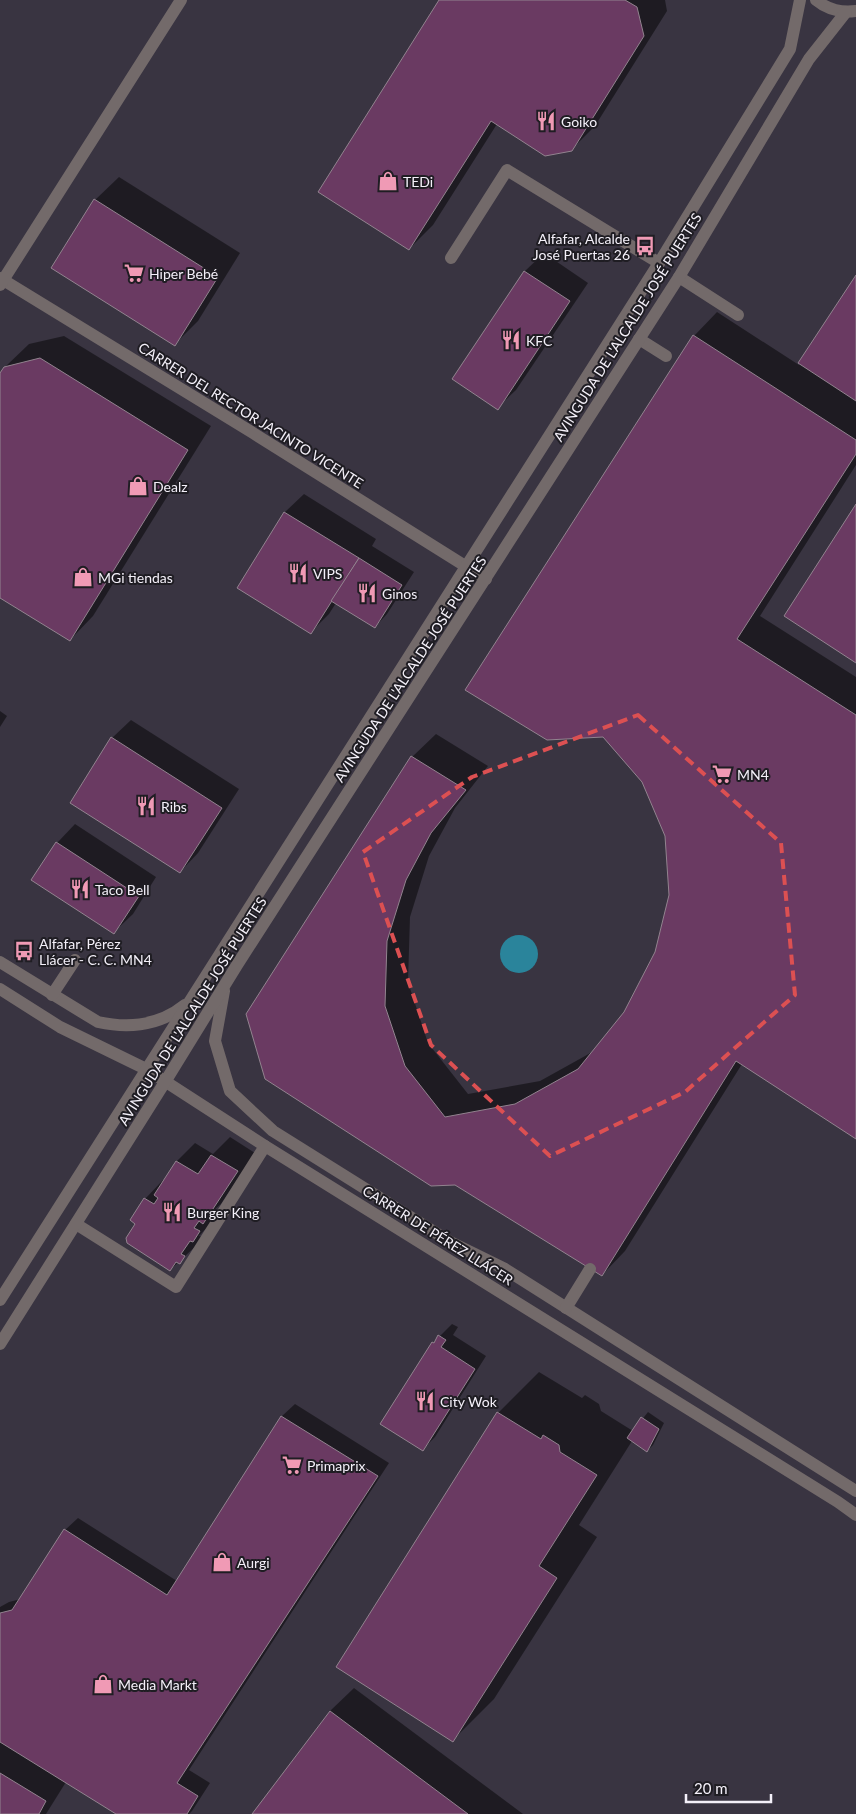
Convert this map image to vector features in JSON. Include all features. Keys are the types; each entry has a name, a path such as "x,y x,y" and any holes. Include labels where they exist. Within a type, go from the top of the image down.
{"street":[{"path":"1,282 181,0"},
{"name":"AVINGUDA DE L'ALCALDE JOSÉ PUERTES","path":"0,1300 660,263 790,49 800,0"},
{"path":"816,0 832,10 851,12"},
{"name":"AVINGUDA DE L'ALCALDE JOSÉ PUERTES","path":"0,1344 226,984 679,276 809,59 851,12"},
{"path":"451,258 507,170 660,263"},
{"path":"679,276 738,315"},
{"name":"CARRER DEL RECTOR JACINTO VICENTE","path":"1,282 253,433 486,579"},
{"path":"639,339 666,356"},
{"path":"52,995 76,960"},
{"path":"0,962 98,1022 116,1026 135,1026 151,1023 166,1017 191,1000"},
{"name":"CARRER DE PÉREZ LLÁCER","path":"226,984 215,1040 230,1091 272,1131 452,1243 505,1270 856,1491"},
{"name":"CARRER DE PÉREZ LLÁCER","path":"0,989 60,1027 166,1082 265,1146 830,1497 856,1516"},
{"path":"76,1224 176,1287 265,1146"},
{"path":"566,1308 590,1269"}],"highlighted area":[{"path":"638,715 781,843 795,995 685,1092 550,1156 431,1045 363,852 472,777"}],"water":[{"path":"519,935 532,941 538,954 532,967 519,973 506,967 500,954 506,941"}],"building":[{"path":"439,0 625,0 637,7 644,36 572,151 545,156 491,121 409,250 318,192"},
{"name":"Hiper Bebé","path":"94,199 218,277 175,346 51,268"},
{"name":"KFC","path":"524,271 570,301 498,410 452,379"},
{"path":"856,275 856,401 798,363"},
{"path":"693,335 856,440 856,454 737,639 856,715 856,1139 736,1061 602,1276 455,1185 431,1186 265,1079 246,1014 411,756 466,790 431,833 406,880 387,941 385,1006 405,1066 445,1117 515,1104 578,1069 624,1012 655,952 669,895 665,836 642,782 603,737 547,740 465,690"},
{"path":"40,358 188,450 70,641 0,598 0,373 4,367"},
{"path":"856,504 856,663 784,616"},
{"name":"VIPS","path":"284,512 359,558 311,634 237,588"},
{"name":"Ginos","path":"359,558 402,585 375,628 331,601"},
{"name":"Ribs","path":"111,737 222,808 180,873 70,803"},
{"path":"56,842 139,896 114,934 31,880"},
{"name":"Burger King","path":"211,1155 238,1171 203,1224 199,1221 194,1228 200,1231 193,1242 190,1241 181,1254 185,1256 180,1264 176,1262 170,1271 127,1243 126,1238 135,1224 130,1220 144,1198 154,1204 158,1198 154,1195 176,1161 198,1174"},
{"name":"City Wok","path":"438,1335 446,1340 441,1347 475,1369 423,1451 380,1424"},
{"path":"497,1412 541,1439 543,1435 559,1445 560,1452 597,1475 539,1566 557,1578 453,1742 336,1667"},
{"path":"281,1416 378,1476 177,1783 198,1796 187,1814 116,1814 0,1742 0,1613 12,1610 64,1529 167,1595"},
{"path":"641,1417 659,1429 647,1452 627,1438"},
{"path":"330,1711 468,1814 252,1814"},
{"path":"0,1773 46,1801 39,1814 0,1814"}],"place":[{"name":"Goiko","path":"546,121"},
{"name":"TEDi","path":"388,181"},
{"name":"Alfafar, Alcalde José Puertas 26","path":"645,246"},
{"name":"Hiper Bebé","path":"134,273"},
{"name":"KFC","path":"511,340"},
{"name":"Dealz","path":"138,486"},
{"name":"VIPS","path":"298,573"},
{"name":"MGi tiendas","path":"83,577"},
{"name":"Ginos","path":"367,593"},
{"name":"MN4","path":"722,774"},
{"name":"Ribs","path":"146,806"},
{"name":"Taco Bell","path":"80,889"},
{"name":"Alfafar, Pérez Llácer - C. C. MN4","path":"24,951"},
{"name":"Burger King","path":"172,1212"},
{"name":"City Wok","path":"425,1401"},
{"name":"Primaprix","path":"292,1465"},
{"name":"Aurgi","path":"222,1562"},
{"name":"Media Markt","path":"103,1684"}]}
